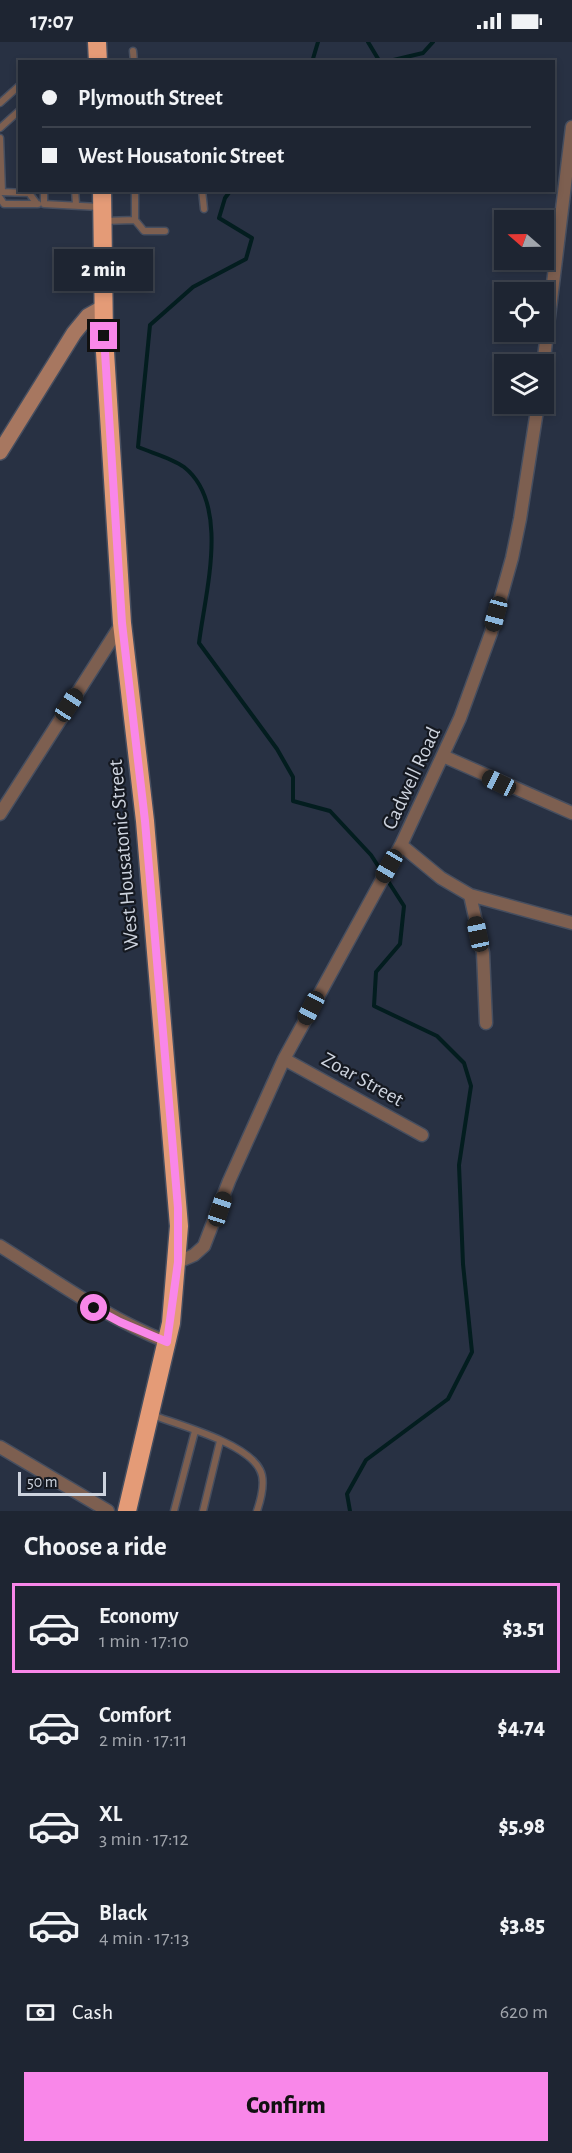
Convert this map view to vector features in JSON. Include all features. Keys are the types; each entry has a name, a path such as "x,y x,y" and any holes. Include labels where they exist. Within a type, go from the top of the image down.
{"highway":[{"path":"97,42 98,60"},
{"name":"West Housatonic Street","path":"102,206 104,307 122,623 145,821 153,938 178,1208 178,1262 167,1342 127,1511"}],"street":[{"path":"544,354 572,127"},
{"path":"0,452 74,333 88,316 104,307"},
{"name":"Cadwell Road","path":"178,1262 194,1255 204,1246 229,1181 284,1059 401,845 443,756 491,633 512,558 536,414"},
{"path":"0,814 122,623"},
{"path":"443,756 572,813"},
{"path":"401,845 441,878 470,895 572,923"},
{"path":"470,895 483,953 486,1023"},
{"name":"Zoar Street","path":"284,1059 423,1135"},
{"path":"0,1246 103,1312 167,1342"},
{"path":"0,1447 108,1511"}],"lane":[{"path":"134,51 134,60"},
{"path":"0,103 9,92 18,86"},
{"path":"0,128 18,112"},
{"path":"0,138 2,192 29,193 40,204"},
{"path":"40,204 43,192"},
{"path":"75,192 76,204"},
{"path":"135,192 135,220"},
{"path":"202,192 204,209"},
{"path":"0,198 4,204 102,206 135,220 144,231 165,231"},
{"path":"150,1414 220,1441 244,1454 260,1470 262,1491 257,1511"},
{"path":"174,1511 195,1431"},
{"path":"203,1511 220,1441"}],"waterway":[{"path":"313,60 318,42"},
{"path":"368,42 379,60"},
{"path":"393,60 423,53 433,42"},
{"path":"230,192 225,198 219,218 252,238 246,259 193,287 150,325 138,447 168,458 184,467 198,483 207,503 211,526 211,550 199,643 277,749 293,777 293,801 330,811 371,855 382,872"},
{"path":"350,1511 347,1494 366,1460 448,1399 472,1352 463,1264 459,1165 471,1086 464,1063 437,1036 374,1006 376,972 400,944 404,906 386,878"}],"route":[{"path":"94,1308 167,1342 174,1303 179,1227 145,821 122,623 104,336"}]}
